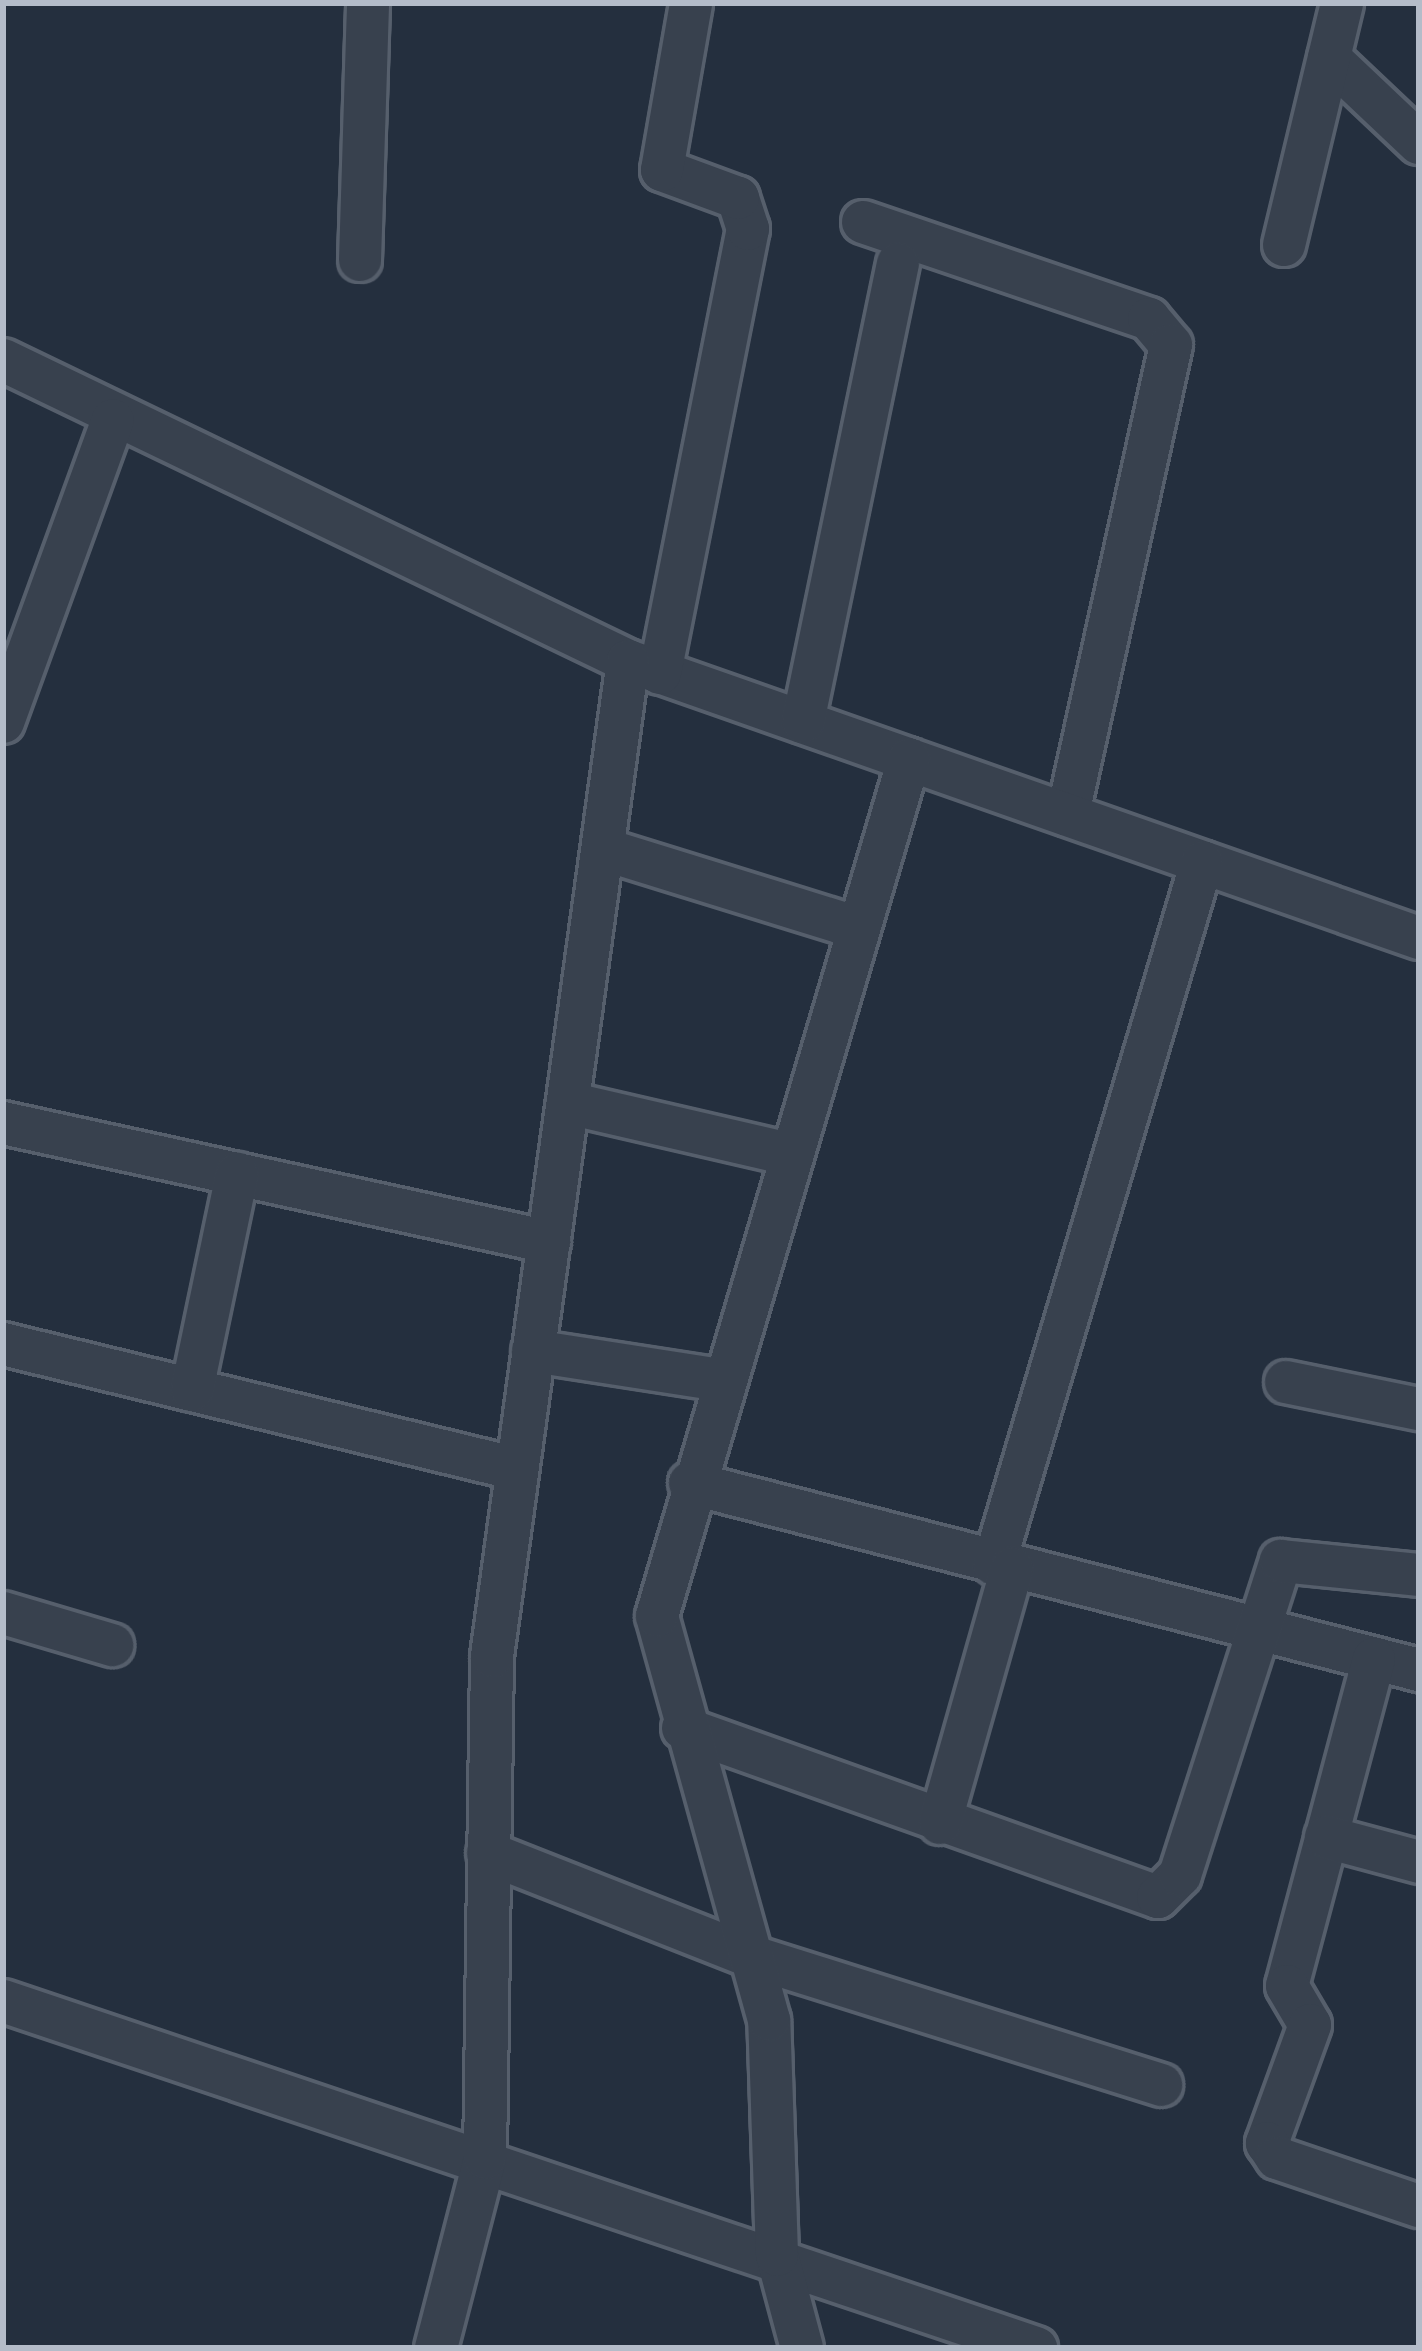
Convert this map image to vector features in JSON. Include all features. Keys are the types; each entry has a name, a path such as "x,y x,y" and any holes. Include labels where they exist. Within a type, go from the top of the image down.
{"street":[{"path":"360,260 368,3"},
{"path":"436,2348 485,2158 491,1657 603,848 748,230 738,198 662,170 691,3"},
{"path":"1284,244 1342,3"},
{"path":"1329,58 1419,143"},
{"path":"862,222 1149,320 1171,345 1068,815"},
{"path":"803,722 898,264"},
{"path":"6,367 644,667 1419,938"},
{"path":"3,722 113,420"},
{"path":"802,2348 777,2255 778,2075 657,1616 690,1483 909,759"},
{"path":"603,848 858,928"},
{"path":"940,1823 1003,1566 1202,862"},
{"path":"568,1103 789,1154"},
{"path":"3,1123 548,1242"},
{"path":"192,1390 237,1174"},
{"path":"3,1344 517,1468"},
{"path":"533,1351 721,1380"},
{"path":"1286,1382 1419,1408"},
{"path":"690,1483 1252,1632 1419,1670"},
{"path":"683,1728 1158,1897 1180,1875 1269,1576 1296,1555 1419,1575"},
{"path":"3,1613 112,1645"},
{"path":"1374,1659 1287,1986 1310,2026 1267,2143 1277,2158 1419,2206"},
{"path":"1326,1837 1419,1862"},
{"path":"488,1853 750,1956 1161,2085"},
{"path":"3,2001 777,2255 1036,2348"}]}
